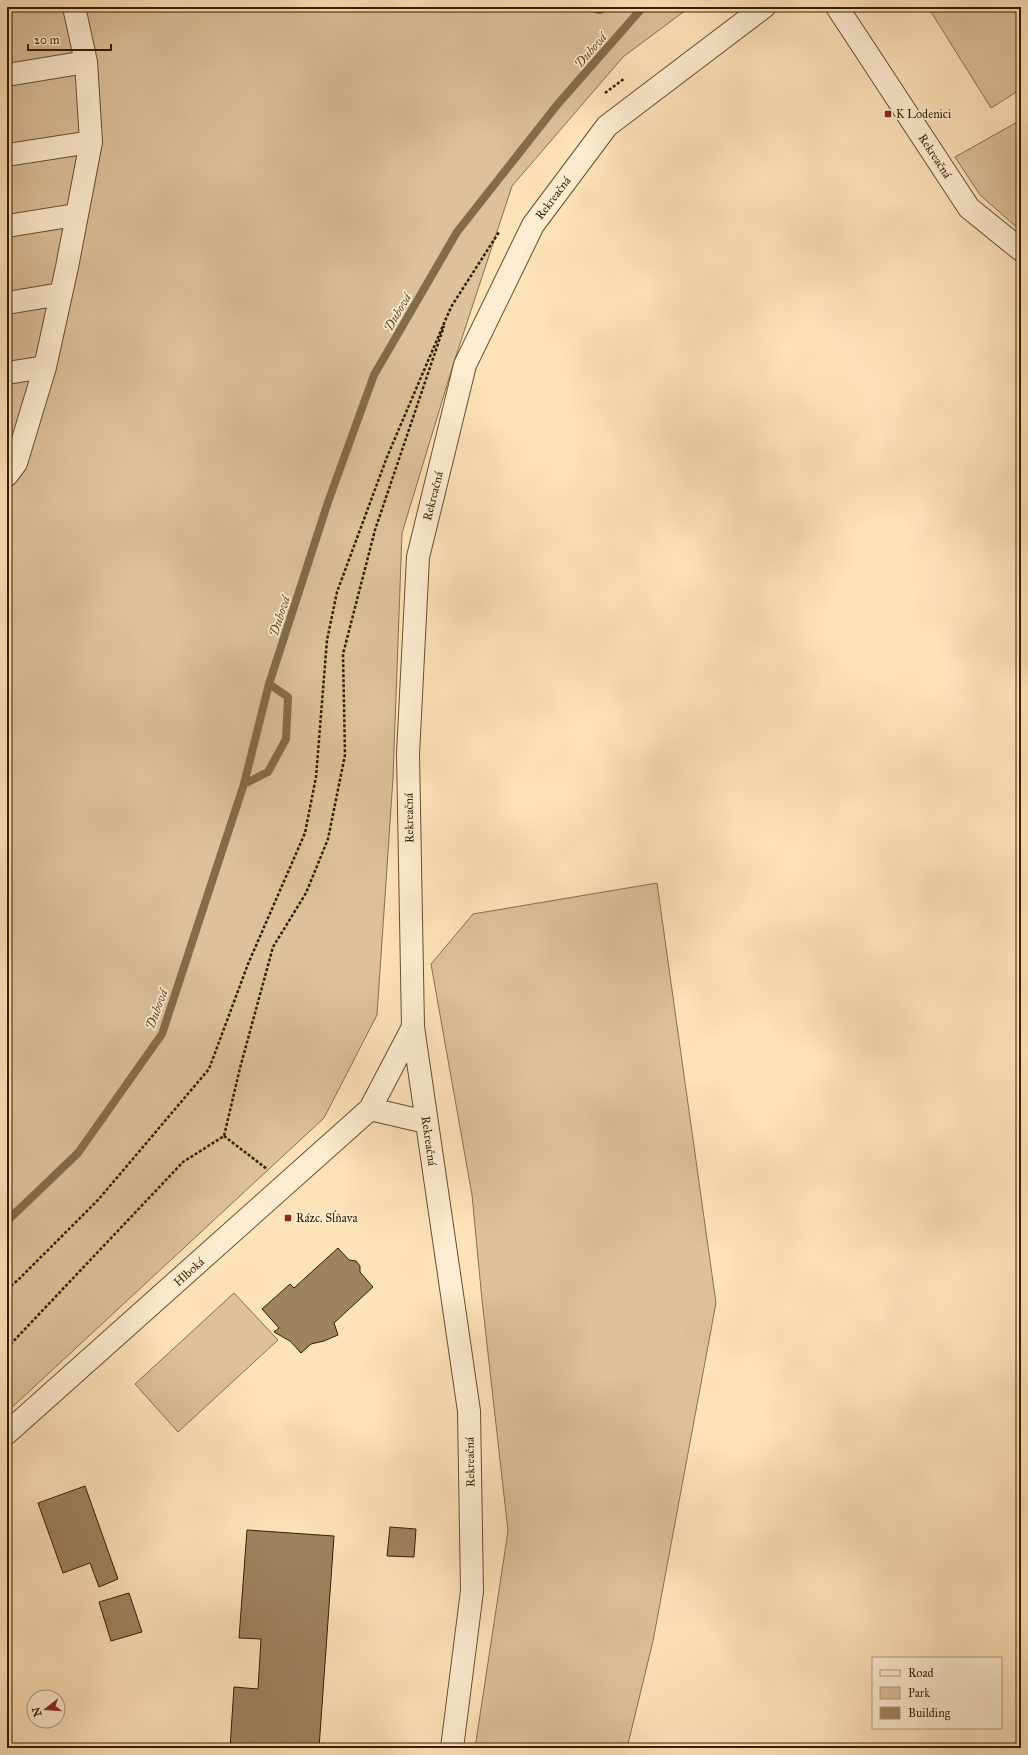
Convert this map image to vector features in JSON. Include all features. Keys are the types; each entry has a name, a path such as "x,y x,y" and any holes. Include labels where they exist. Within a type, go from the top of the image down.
{"street":[{"path":"7,475 16,463 16,439 44,367 91,142 86,62 74,7"},
{"name":"Rekreačná","path":"452,1748 472,1591 469,1411 413,1026 408,754 418,557 465,365 533,225 607,126 764,7"},
{"name":"Rekreačná","path":"837,7 969,208 1021,250"},
{"path":"7,75 86,62"},
{"path":"7,155 91,142"},
{"path":"7,226 69,216 76,217"},
{"path":"7,303 60,294"},
{"path":"7,373 44,367"},
{"name":"Hlboká","path":"7,1433 370,1109 413,1026"},
{"path":"370,1109 426,1122"}],"path":[{"path":"7,1288 18,1280 98,1200 209,1069 248,964 305,833 316,777 327,640 336,592 387,457 451,307 375,530 344,654 345,755 328,839 306,893 273,948 240,1068 224,1136 183,1162 7,1348"},
{"path":"224,1136 287,1184"}],"green space":[{"path":"7,7 690,7 623,57 512,186 454,362 402,533 393,778 377,1015 324,1118 7,1412"},
{"path":"928,7 1021,7 1021,89 991,108"},
{"path":"1021,120 1021,231 980,195 955,157"},
{"path":"657,883 716,1303 653,1641 627,1748 475,1748 508,1531 482,1300 472,1195 431,964 473,914"},
{"path":"234,1293 278,1340 178,1432 135,1384"}],"building":[{"path":"338,1248 349,1260 356,1261 360,1266 360,1272 373,1287 334,1323 338,1335 324,1341 311,1344 301,1353 290,1341 274,1332 279,1328 262,1309 290,1284 294,1288"},
{"path":"85,1486 118,1579 99,1587 90,1563 63,1573 38,1503"},
{"path":"390,1527 416,1529 414,1557 387,1556"},
{"path":"247,1530 334,1536 319,1748 230,1748 234,1687 258,1689 261,1639 239,1638"},
{"path":"129,1593 142,1632 111,1641 99,1602"}],"waterway":[{"path":"588,7 600,10 608,7"},
{"name":"Dubová","path":"7,1221 78,1153 162,1034 244,784 269,684 328,502 374,375 457,232 557,105 643,7"},
{"name":"Dubová","path":"244,784 268,772 286,739 288,697 269,684"}],"place":[{"name":"K Lodenici","path":"888,114"},
{"name":"Rázc. Sĺňava","path":"288,1218"}]}
